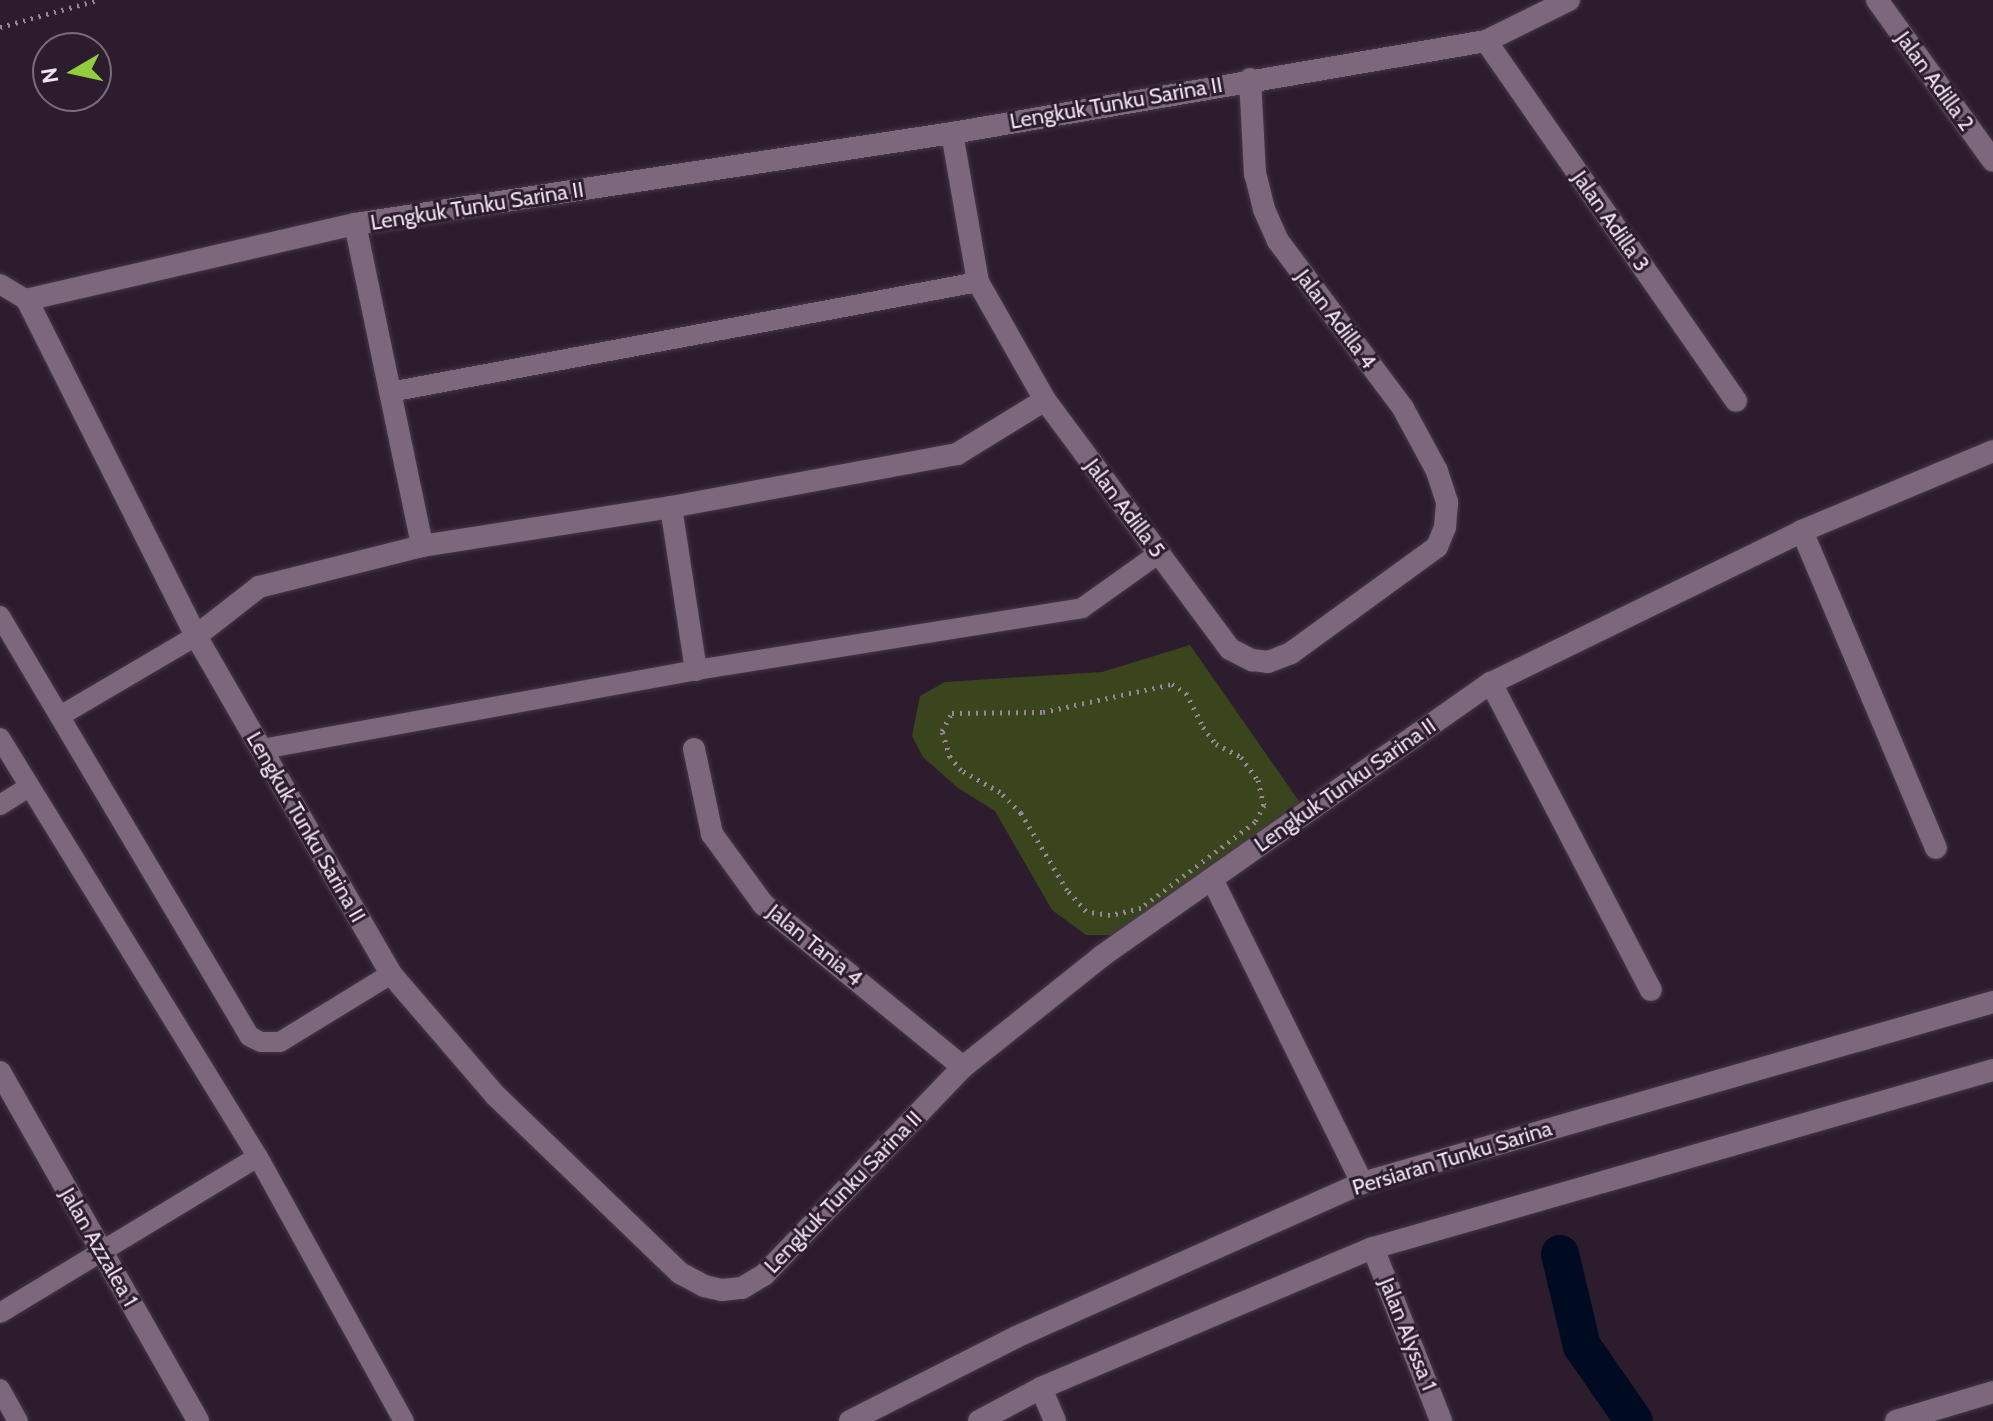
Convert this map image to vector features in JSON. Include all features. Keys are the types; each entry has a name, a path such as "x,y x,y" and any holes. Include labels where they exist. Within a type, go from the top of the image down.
{"street":[{"name":"Lengkuk Tunku Sarina II","path":"1569,0 1486,41 1250,79 952,133 355,224 27,300 196,636 391,974 495,1095 669,1262 704,1286 722,1290 742,1288 764,1275 963,1067 1102,956 1491,683 1802,531 1993,451"},
{"name":"Jalan Adilla 2","path":"1877,0 1993,161"},
{"name":"Jalan Adilla 3","path":"1486,41 1736,401"},
{"name":"Jalan Adilla 4","path":"1250,79 1255,174 1264,209 1278,241 1403,408 1437,471 1447,502 1445,527 1437,547"},
{"name":"Jalan Adilla 5","path":"952,133 978,282 1045,400 1230,649 1252,660 1268,662 1291,653 1437,547"},
{"path":"355,224 422,546"},
{"path":"196,636 259,587 422,546 671,507 957,454 1045,400"},
{"path":"671,507 696,670"},
{"path":"1802,531 1936,848"},
{"path":"1491,683 1651,990"},
{"name":"Jalan Tania 4","path":"694,749 712,834 763,904 963,1067"},
{"path":"1212,879 1362,1183"},
{"name":"Persiaran Tunku Sarina","path":"850,1421 1016,1337 1362,1183 1993,1002"},
{"path":"979,1421 1041,1388 1373,1248 1993,1070"},
{"name":"Jalan Azzalea 1","path":"0,1072 198,1421"},
{"name":"Jalan Alyssa 1","path":"1373,1248 1441,1421"},
{"path":"1041,1388 1055,1421"},
{"path":"1896,1421 1993,1392"}],"lane":[{"path":"390,392 978,282"},
{"path":"0,284 27,300"},
{"path":"262,749 696,670 1082,608 1159,553"},
{"path":"0,616 249,1036 261,1042 280,1042 391,974"},
{"path":"60,716 196,636"},
{"path":"0,738 258,1157 404,1421"},
{"path":"0,805 29,787"},
{"path":"0,1313 258,1157"},
{"path":"0,1389 18,1421"}],"path":[{"path":"0,27 98,0"},
{"path":"1172,684 1186,693 1203,727 1216,744 1241,757 1258,780 1264,805 1255,822 1141,908 1131,913 1110,915 1086,911 1067,890 1021,813 1000,792 961,770 950,757 942,731 952,713 1043,712 1172,684"}],"green space":[{"path":"1190,645 1301,804 1115,935 1086,935 1052,910 995,811 958,788 923,757 912,736 920,696 945,682 1102,672"}],"waterway":[{"path":"1560,1254 1582,1346 1634,1421"}]}
